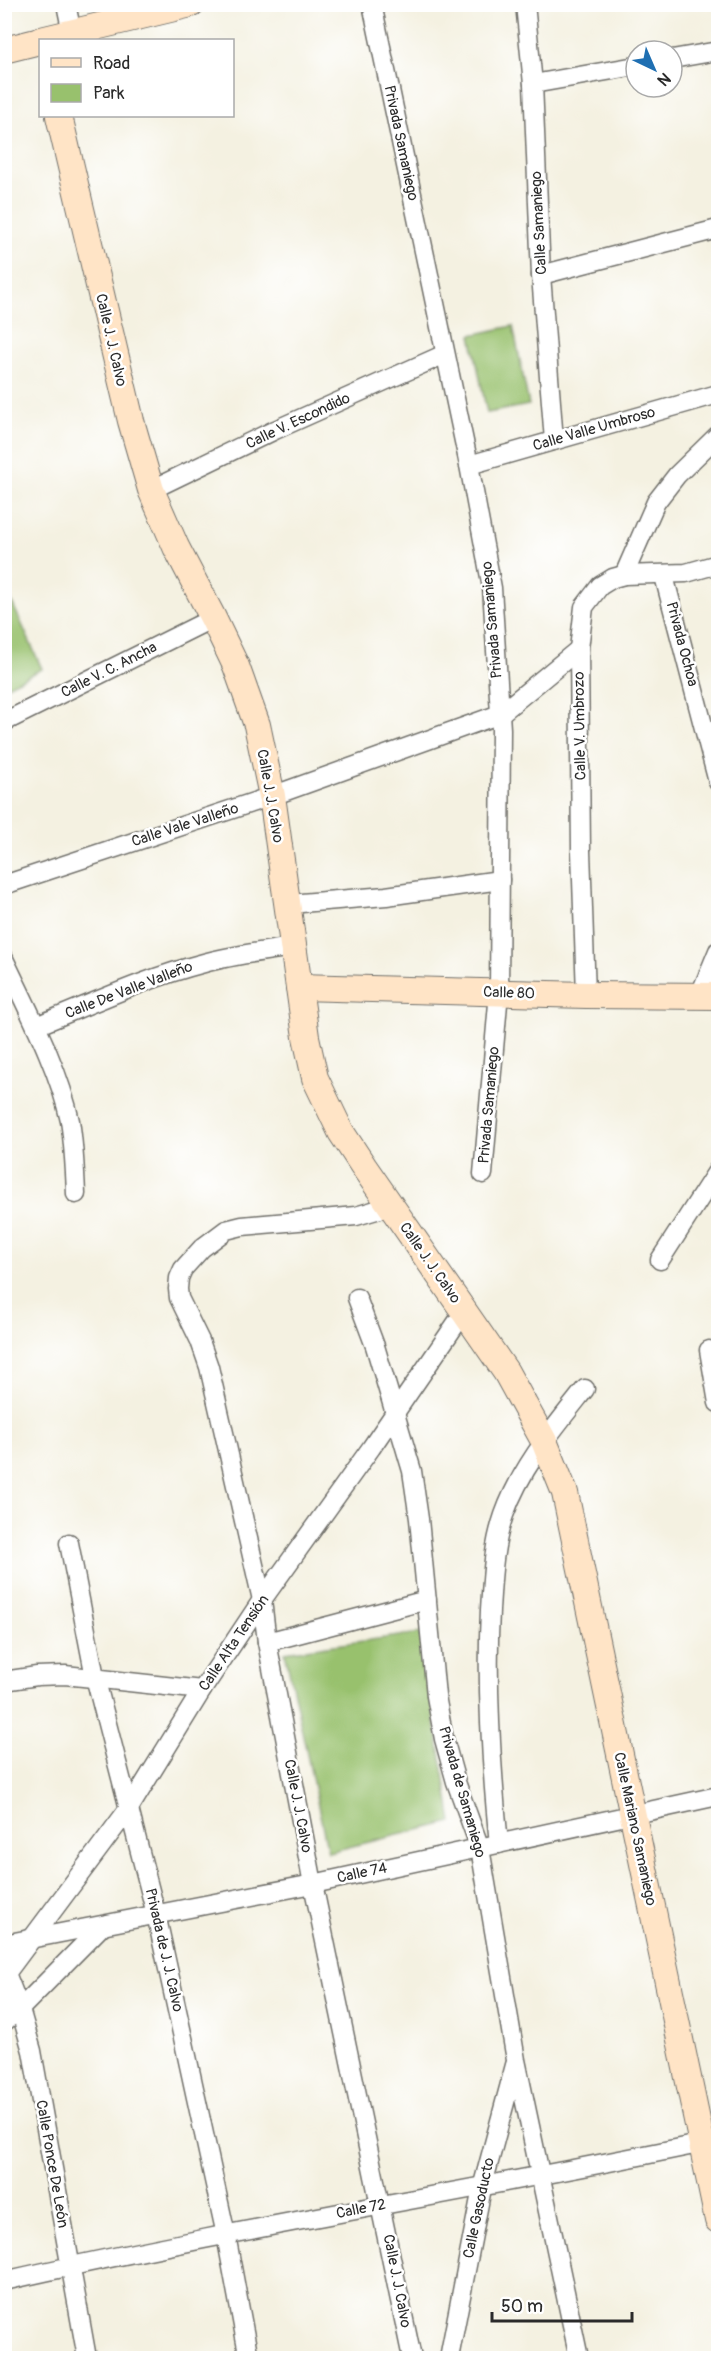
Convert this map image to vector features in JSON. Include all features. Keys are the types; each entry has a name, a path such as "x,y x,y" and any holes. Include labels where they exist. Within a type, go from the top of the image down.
{"street":[{"path":"66,4 72,33"},
{"path":"45,39 191,4"},
{"name":"Privada Samaniego","path":"372,4 469,465 492,588 500,714 499,992 483,1174"},
{"name":"Calle Samaniego","path":"525,4 533,84 541,275 554,441"},
{"path":"4,50 39,41"},
{"path":"684,57 718,51"},
{"path":"533,84 624,68"},
{"name":"Calle J. J. Calvo","path":"59,117 123,389 151,490 176,547 213,618 248,696 257,725 272,796 306,1037 315,1078 341,1132 506,1372 544,1441"},
{"path":"541,275 718,229"},
{"name":"Calle V. Escondido","path":"151,490 275,430 445,354"},
{"name":"Calle Valle Umbroso","path":"469,465 718,393"},
{"path":"718,435 677,475 656,502 624,575 664,576 686,573 718,564"},
{"name":"Calle V. Umbrozo","path":"586,995 581,851 579,649 581,619 591,596 613,578 624,575"},
{"name":"Privada Ochoa","path":"664,576 718,782"},
{"name":"Calle V. C. Ancha","path":"4,722 213,618"},
{"name":"Calle Vale Valleño","path":"4,885 272,796 500,714 579,649"},
{"path":"288,904 386,896 500,880"},
{"name":"Calle De Valle Valleño","path":"36,1026 158,977 204,963 249,953 294,947"},
{"path":"709,997 718,951"},
{"path":"4,959 36,1026 64,1098 74,1150 76,1194"},
{"name":"Calle 80","path":"299,987 709,997"},
{"path":"660,1260 718,1170"},
{"name":"Calle J. J. Calvo","path":"390,1206 356,1216 242,1226 226,1230 213,1238 190,1260 179,1278 179,1298 200,1341 209,1366 262,1600 267,1642 313,1884 382,2205 412,2358"},
{"name":"Privada de Samaniego","path":"357,1298 375,1346 412,1471 419,1519 436,1696 444,1739 456,1782 480,1848 516,2060 579,2358"},
{"name":"Calle Alta Tensión","path":"5,1974 130,1807 202,1690 262,1600 396,1413 464,1312"},
{"path":"709,1350 718,1404"},
{"path":"544,1441 585,1389"},
{"name":"Privada de Samaniego","path":"499,1844 490,1751 488,1688 493,1569 503,1518 523,1474 544,1441"},
{"name":"Calle Mariano Samaniego","path":"544,1441 559,1474 569,1508 631,1813 710,2142 718,2220"},
{"name":"Privada de J. J. Calvo","path":"69,1543 95,1677 156,1914 226,2235 249,2358"},
{"path":"267,1642 427,1600"},
{"path":"4,1681 46,1676 95,1677 202,1690"},
{"name":"Calle 74","path":"4,1944 313,1884 631,1813 718,1796"},
{"path":"4,2022 20,2009 102,1926"},
{"name":"Calle Ponce De León","path":"5,1974 20,2009 32,2051 87,2358"},
{"name":"Calle Gasoducto","path":"449,2358 482,2188 516,2060"},
{"name":"Calle 72","path":"4,2281 226,2235 540,2177 710,2142"}],"green space":[{"path":"513,326 529,405 487,413 471,335"},
{"path":"10,598 42,669 5,687 5,601"},
{"path":"420,1633 452,1822 328,1852 285,1652"}]}
